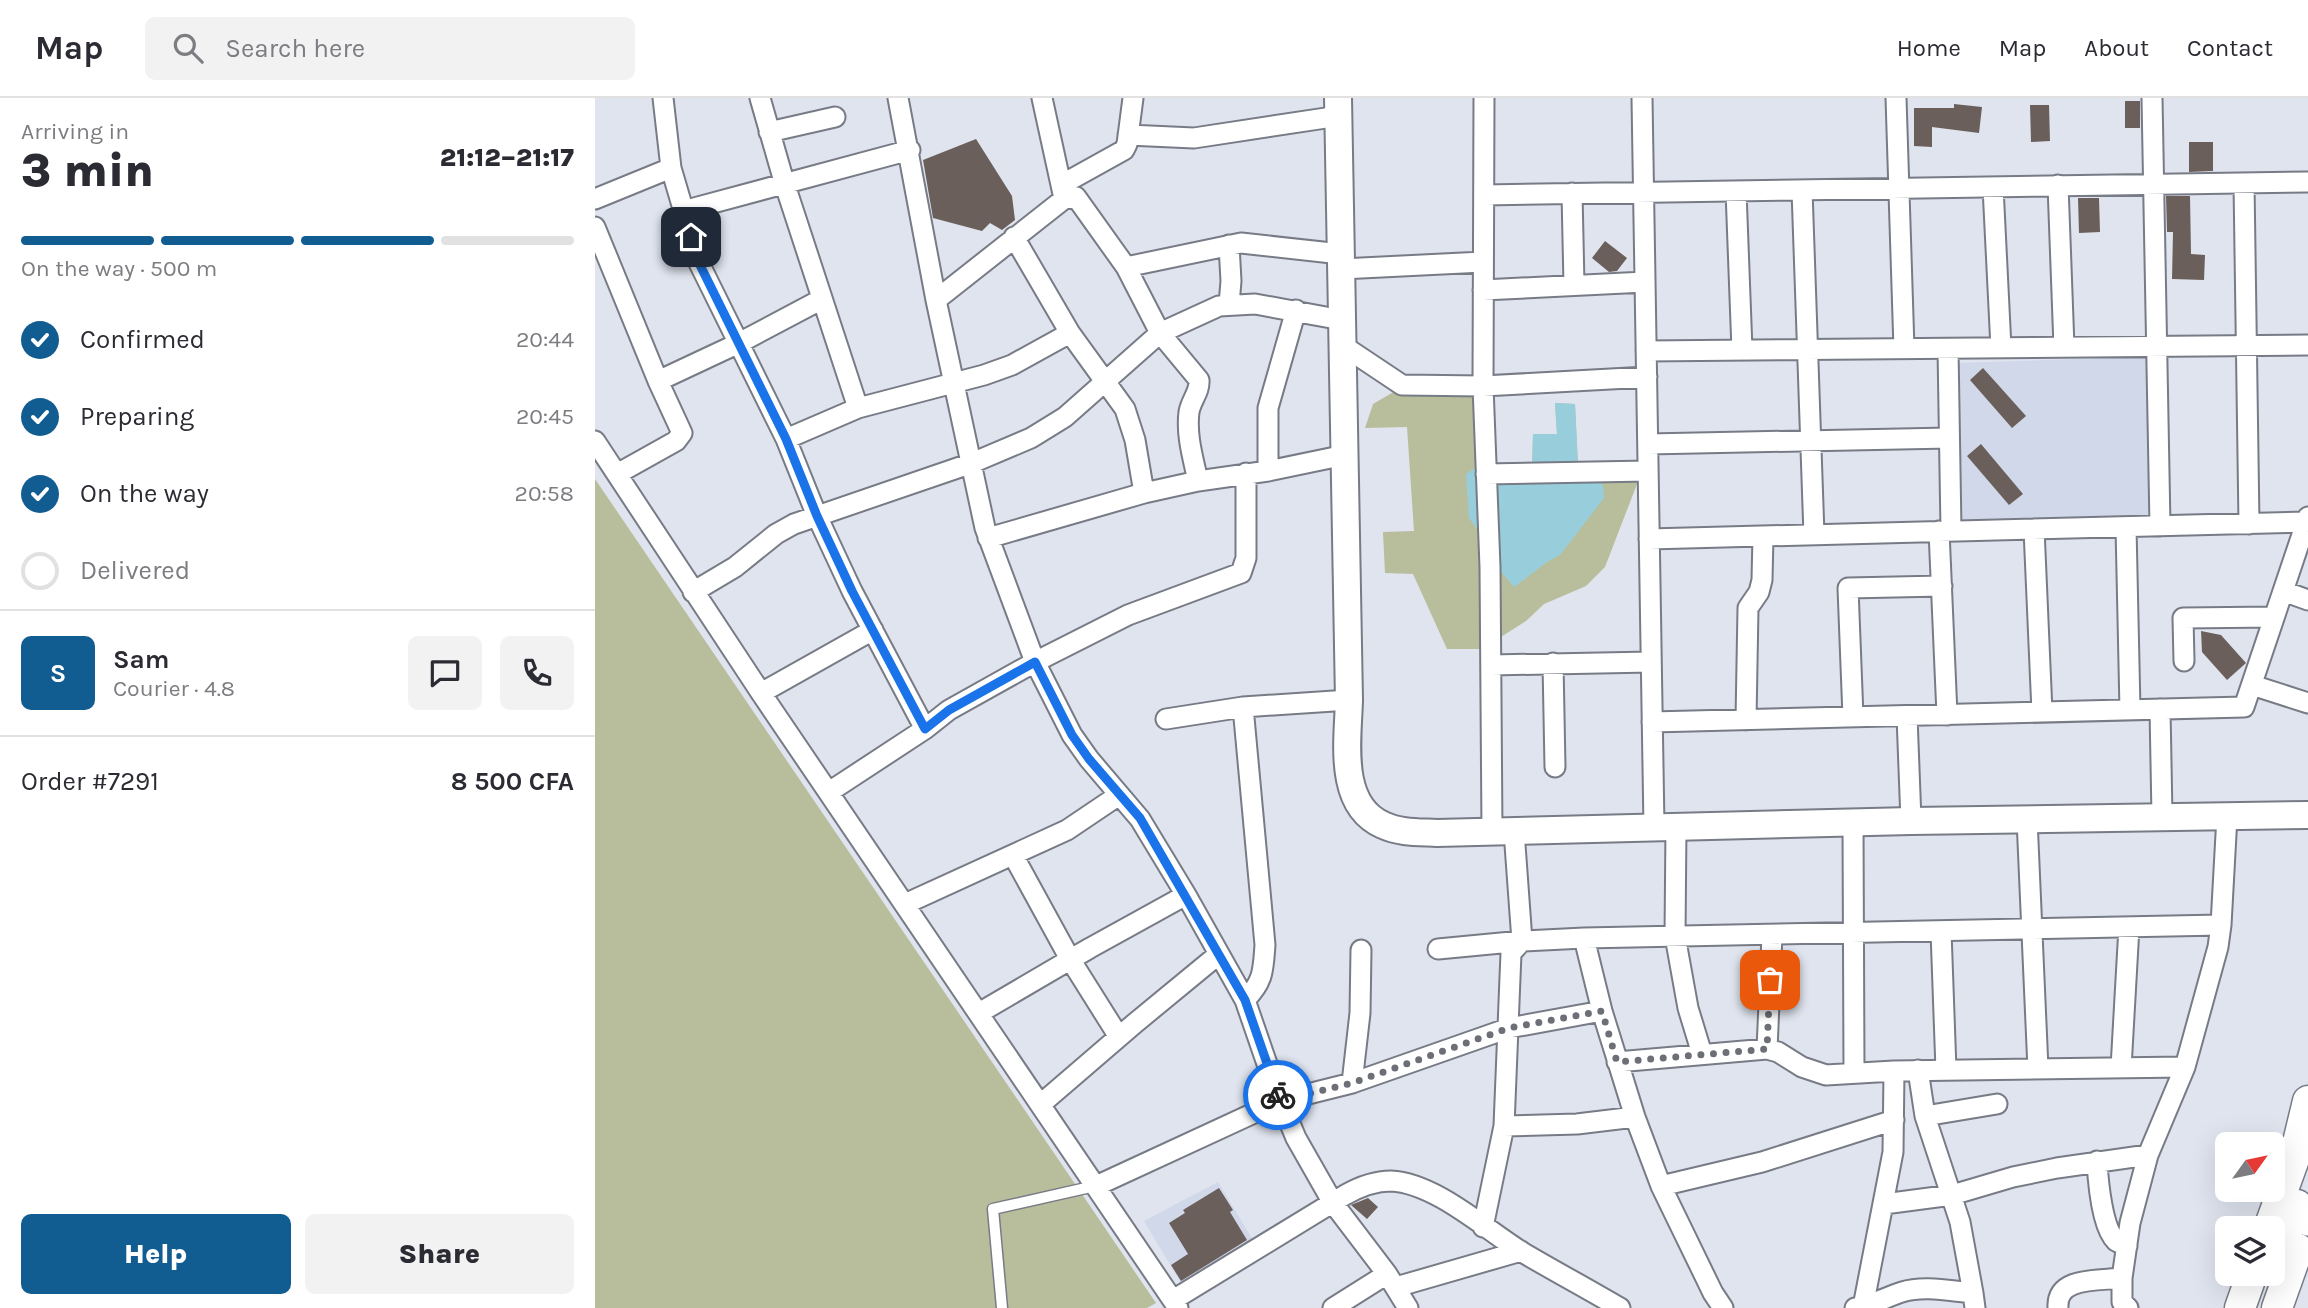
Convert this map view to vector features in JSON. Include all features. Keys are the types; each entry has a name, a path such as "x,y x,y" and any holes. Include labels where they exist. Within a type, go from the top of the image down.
{"main road":[{"path":"2283,1216 2308,1089"},
{"path":"2273,1216 2292,1165 2308,1101"},
{"path":"2277,1308 2308,1225"},
{"path":"2220,1308 2228,1286"},
{"path":"2239,1308 2247,1286"},
{"path":"2259,1308 2268,1286"}],"street":[{"path":"663,98 671,168 699,263 786,439 817,516 925,729"},
{"path":"759,98 858,408"},
{"path":"898,98 910,150 936,300 988,538 1035,662 1072,735 1140,818 1186,895 1245,1000 1280,1101 1296,1138 1333,1203 1408,1308"},
{"path":"1042,98 1063,192"},
{"path":"936,300 1014,237 1063,192 1125,148 1133,98"},
{"path":"1484,98 1483,386 1491,665 1503,831 1522,941"},
{"path":"1642,98 1652,722 1675,936 1688,1008 1702,1054"},
{"path":"1896,98 1904,349"},
{"path":"2152,98 2160,526"},
{"path":"1128,135 1194,138 1338,107 1348,753 1350,783 1356,798 1371,818 1385,826 1410,832 2308,815"},
{"path":"769,132 835,117"},
{"path":"683,211 910,150"},
{"path":"595,199 671,168"},
{"path":"1484,195 2308,181"},
{"path":"2244,183 2249,524"},
{"path":"2058,186 2064,347"},
{"path":"1993,187 2001,348"},
{"path":"1802,190 1814,535"},
{"path":"1736,191 1742,350"},
{"path":"1063,192 1078,198 1126,267 1160,333 1199,380 1199,389 1192,401 1188,425 1198,481"},
{"path":"1572,194 1574,285"},
{"path":"595,227 682,435 676,442 617,474"},
{"path":"1014,237 1070,333 1131,420 1145,493"},
{"path":"1126,267 1241,243 1341,261 1483,262"},
{"path":"1229,245 1229,304"},
{"path":"1483,290 1645,282"},
{"path":"658,381 739,343 822,299"},
{"path":"693,592 735,567 776,534 817,516 972,463 1042,431 1065,417 1160,333 1219,306 1255,304 1296,310 1342,332 1402,384 1483,386 1647,377"},
{"path":"1268,471 1268,408 1296,310"},
{"path":"786,439 858,408 984,375 1012,365 1070,333"},
{"path":"1646,351 2308,345"},
{"path":"1947,715 1941,586 1949,438 1948,349"},
{"path":"1648,444 1949,438"},
{"path":"595,441 693,592 1175,1304 1333,1203 1363,1186 1392,1181 1412,1185 1433,1194 1521,1251 1620,1308"},
{"path":"988,538 1145,493 1345,455"},
{"path":"1486,474 1648,471"},
{"path":"829,792 925,729 949,710 1035,662 1128,615 1241,573 1246,558 1245,473"},
{"path":"1649,539 2249,524 2307,519 2244,707 1652,722"},
{"path":"2126,527 2130,710"},
{"path":"2035,530 2042,712"},
{"path":"1746,720 1748,608 1759,592 1762,580 1763,536"},
{"path":"1853,717 1847,588 1941,586"},
{"path":"2283,591 2308,600"},
{"path":"2184,661 2183,618 2274,617"},
{"path":"761,692 873,630"},
{"path":"1491,665 1651,662"},
{"path":"1553,663 1555,767"},
{"path":"2252,685 2308,703"},
{"path":"1166,719 1243,707 1349,700"},
{"path":"1243,707 1265,945 1263,974 1258,987 1245,1000"},
{"path":"2160,709 2162,816"},
{"path":"1907,716 1912,821"},
{"path":"905,904 1067,830 1119,795"},
{"path":"2128,1308 2123,1303 2122,1278 2130,1223 2148,1156 2185,1067 2211,973 2221,925 2227,816"},
{"path":"2027,819 2038,1069"},
{"path":"1853,823 1854,1073"},
{"path":"1013,855 1070,959 1119,1037"},
{"path":"979,1013 1186,895"},
{"path":"1438,949 1584,938 2221,925"},
{"path":"2121,1068 2129,927"},
{"path":"1941,931 1946,1070"},
{"path":"1767,1049 1772,934"},
{"path":"1584,938 1602,1011 1635,1117 1661,1186 1713,1293 1723,1308"},
{"path":"1483,1227 1504,1126 1511,953 1522,941"},
{"path":"1352,1083 1360,1013 1361,950"},
{"path":"1041,1104 1219,954"},
{"path":"1096,1186 1280,1101 1352,1083 1509,1028 1602,1011"},
{"path":"1617,1062 1767,1049 1826,1075 1917,1070 2185,1067"},
{"path":"1894,1071 1893,1152 1884,1205 1859,1308 1907,1300 1926,1289 1974,1300 1960,1222 1925,1116 1917,1070"},
{"path":"1925,1116 1997,1104"},
{"path":"1504,1126 1577,1124 1635,1117"},
{"path":"1661,1186 1762,1161 1894,1120"},
{"path":"1884,1205 1952,1195 2013,1177 2097,1161 2148,1156"},
{"path":"2097,1161 2099,1191 2110,1229 2116,1241 2127,1246"},
{"path":"1333,1308 1391,1281 1521,1251"},
{"path":"2058,1308 2062,1290 2070,1284 2122,1278"}],"lane":[{"path":"1002,1308 993,1209 1096,1186"}],"shaded area":[{"path":"2146,357 2153,520 1962,527 1956,363"},
{"path":"1218,1182 1256,1245 1184,1288 1144,1221"}],"green space":[{"path":"1397,390 1492,392 1492,472 1532,472 1533,434 1557,434 1555,403 1575,404 1578,466 1633,468 1637,484 1605,567 1586,586 1544,604 1526,621 1482,649 1447,649 1413,574 1385,573 1383,532 1414,531 1407,427 1365,428 1373,404"},
{"path":"595,479 1156,1303 1147,1308 595,1308"}],"water":[{"path":"1555,403 1575,404 1578,466 1594,467 1603,486 1604,498 1560,555 1514,587 1502,573 1487,543 1469,518 1466,474 1475,468 1492,473 1532,473 1533,434 1557,434"}],"building":[{"path":"2125,101 2140,101 2140,128 2125,128"},
{"path":"1954,104 1982,107 1979,133 1932,127 1932,147 1914,146 1914,108 1954,108"},
{"path":"2030,105 2049,105 2050,141 2031,142"},
{"path":"976,139 1012,196 1015,220 1002,230 990,223 982,231 933,218 923,160"},
{"path":"2189,142 2213,142 2213,171 2189,172"},
{"path":"2166,196 2190,196 2191,254 2205,255 2204,280 2172,279 2173,232 2167,232"},
{"path":"2078,198 2099,198 2100,232 2079,233"},
{"path":"1605,241 1627,258 1617,271 1609,272 1592,258"},
{"path":"1983,368 2026,416 2012,428 1970,380"},
{"path":"1981,444 2023,494 2009,505 1967,456"},
{"path":"2201,631 2221,635 2246,663 2227,680 2202,652"},
{"path":"1219,1188 1247,1240 1181,1281 1171,1265 1188,1254 1169,1223 1185,1213 1183,1210"},
{"path":"1368,1198 1378,1207 1367,1219 1351,1205"}],"way so far":[{"path":"1278,1095 1280,1101 1352,1083 1509,1028 1602,1011 1617,1062 1767,1049 1770,980"}],"route":[{"path":"691,237 699,263 786,439 817,516 852,591 925,729 949,710 1035,662 1072,735 1140,818 1245,1000 1278,1095"}]}
